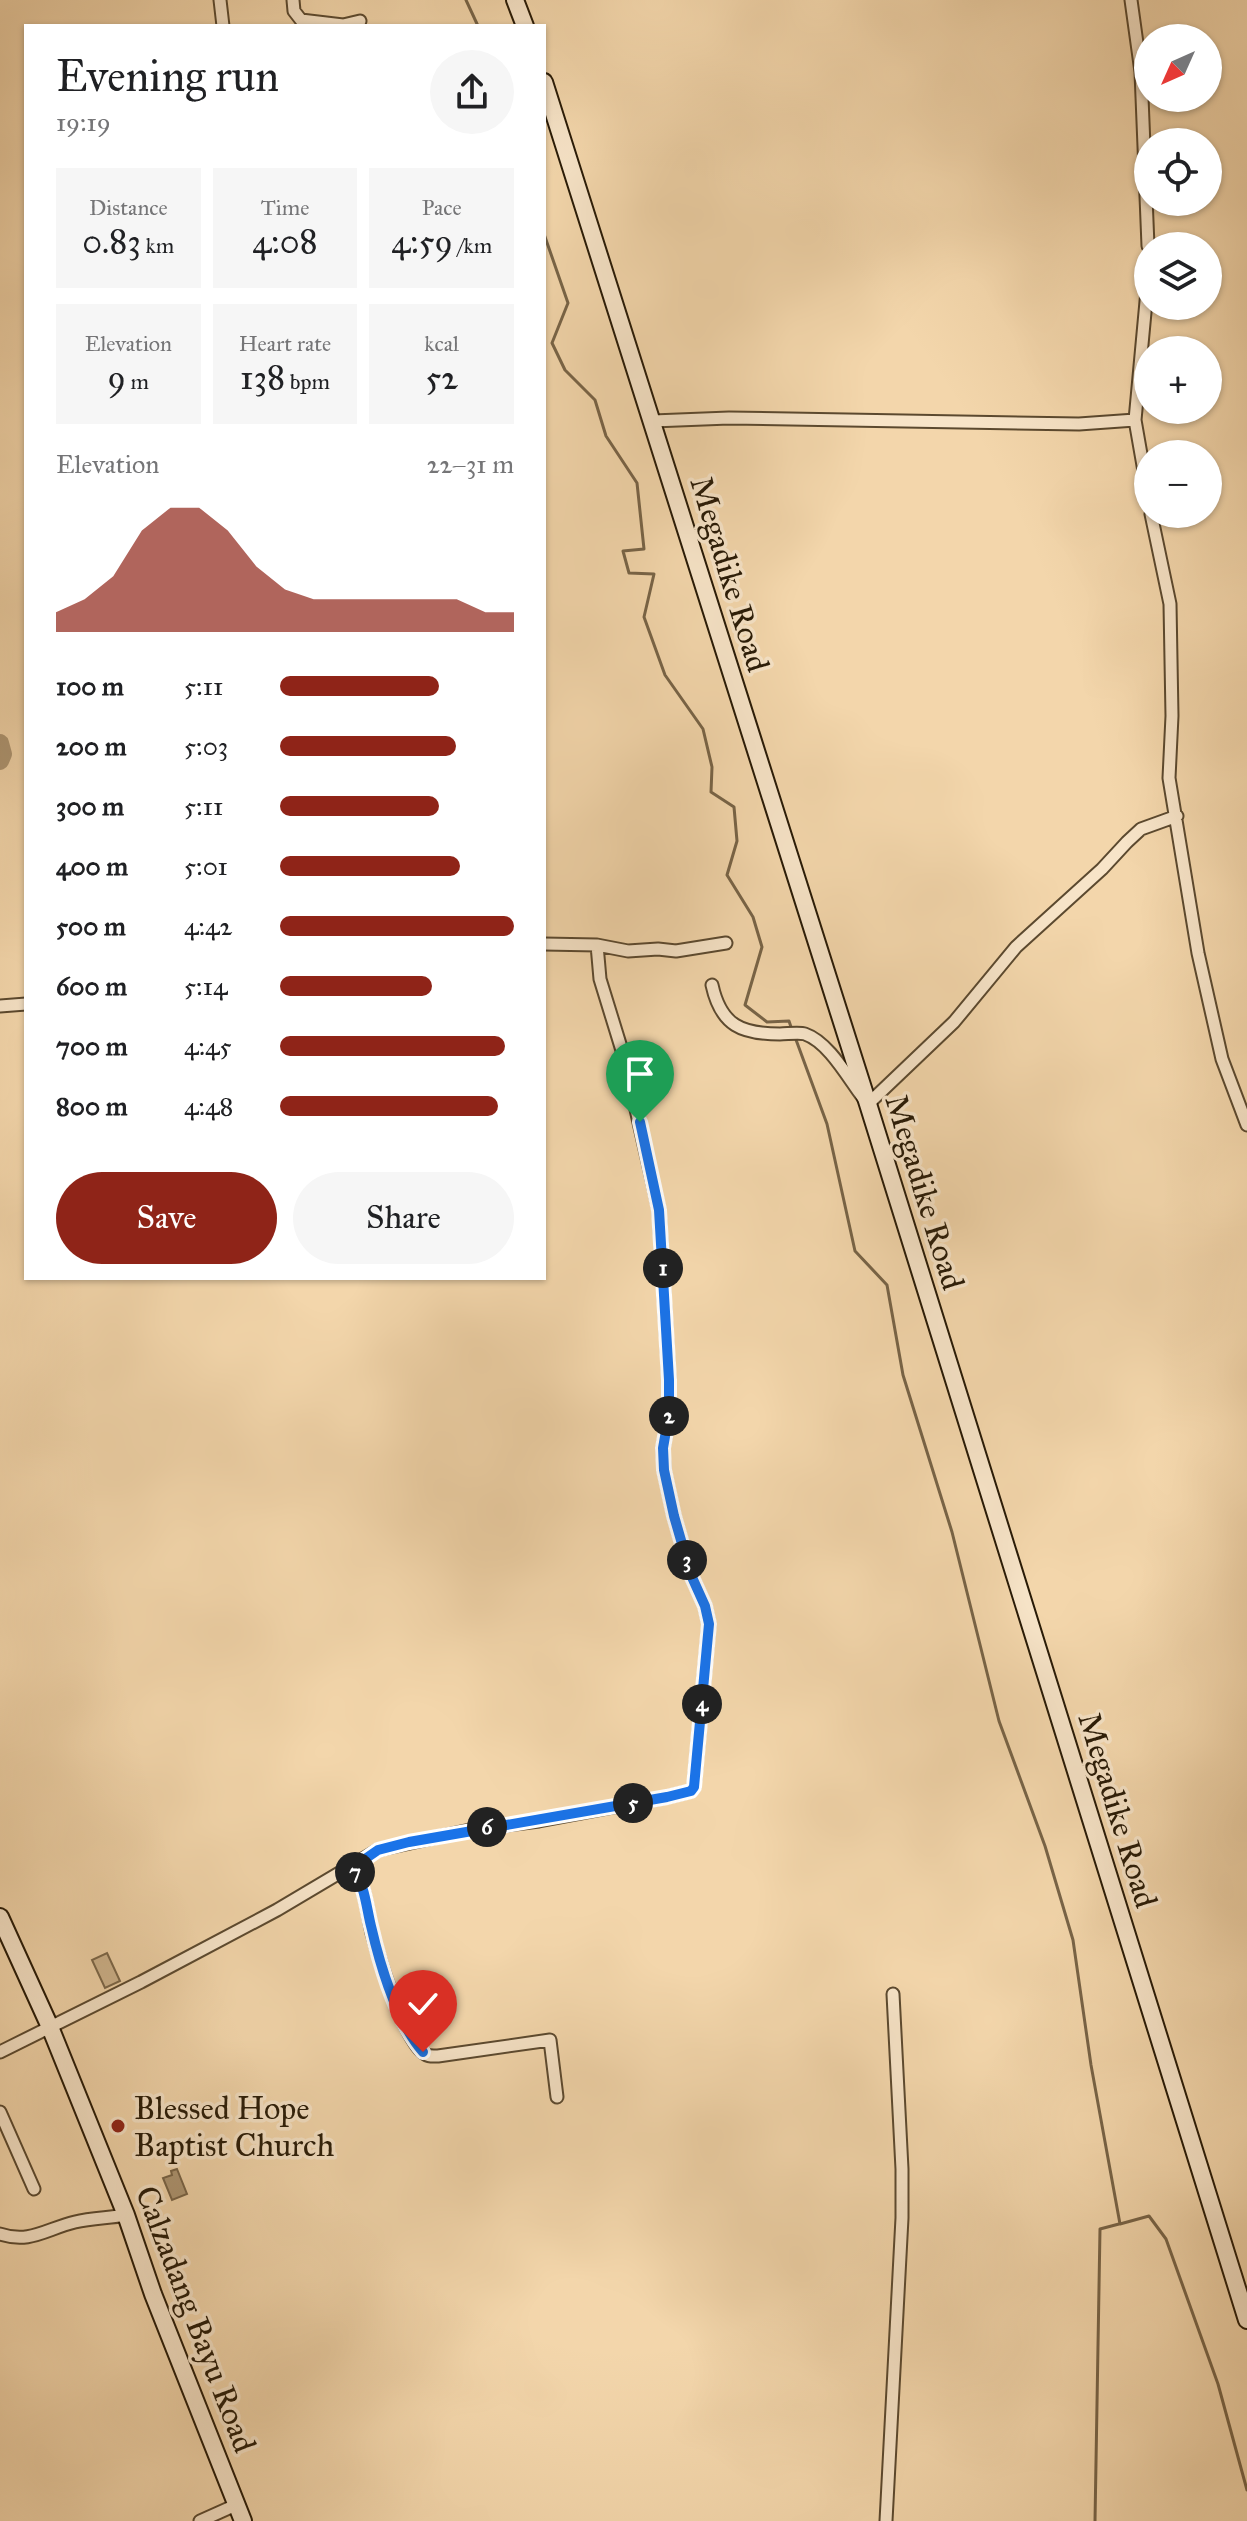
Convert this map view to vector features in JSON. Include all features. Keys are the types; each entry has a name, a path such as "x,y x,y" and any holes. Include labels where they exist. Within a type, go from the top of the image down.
{"main road":[{"path":"515,0 524,24"},
{"name":"Megadike Road","path":"546,88 868,1104 1247,2320"},
{"name":"Calzadang Bayu Road","path":"0,1917 50,2027 126,2215 153,2294 243,2521"}],"street":[{"path":"220,0 223,24"},
{"path":"293,0 294,11 301,20 335,24"},
{"path":"1131,0 1141,72 1147,232"},
{"path":"347,24 360,21"},
{"path":"653,421 729,418 1079,424 1134,420"},
{"path":"1154,528 1170,604 1172,716 1169,778 1198,953 1222,1059 1247,1125"},
{"path":"712,985 716,1002 726,1018 738,1028 753,1034 805,1034 843,1068 852,1086 868,1104 954,1022 1016,947 1102,869 1127,842 1141,829 1177,816"},
{"path":"546,944 597,945 628,951 676,951 726,943"},
{"path":"0,2052 141,1982 352,1868 378,1850 667,1797 691,1791 694,1787 709,1624 705,1606 691,1575 664,1470 669,1380 659,1210 624,1057 600,979 597,945"},
{"path":"0,1006 24,1004"},
{"path":"352,1868 361,1882 379,1958 400,2013 423,2052 438,2056 550,2040 557,2097"},
{"path":"886,2521 902,2218 893,1994"},
{"path":"0,2112 34,2189"},
{"path":"0,2234 16,2240 69,2224 126,2215"},
{"path":"200,2521 238,2504"}],"shaded area":[{"path":"107,1953 120,1981 105,1988 92,1960"},
{"path":"177,2169 187,2194 172,2200 163,2178"}],"waterway":[{"path":"466,0 477,24"},
{"path":"546,240 568,303 552,343 565,370 595,400 606,436 637,483 644,549 623,551 629,573 654,574 644,617 665,675 703,729 712,767 711,792 734,807 737,841 727,875 753,917 762,947 745,1005 767,1022 789,1021 792,1030"},
{"path":"0,743 3,754 0,761"},
{"path":"795,1037 827,1124 855,1251 887,1285 903,1375 952,1532 999,1721 1045,1846 1073,1940 1091,2065 1120,2224 1149,2216 1166,2239 1218,2384 1247,2490"},
{"path":"1095,2521 1100,2229 1119,2224"}],"place":[{"name":"Blessed Hope Baptist Church","path":"118,2126"}],"route":[{"path":"423,2052 400,2013 379,1958 361,1882 352,1868 378,1850 393,1845 667,1797 691,1791 694,1787 709,1624 705,1606 691,1575 664,1470 669,1380 659,1210 640,1122"}]}
